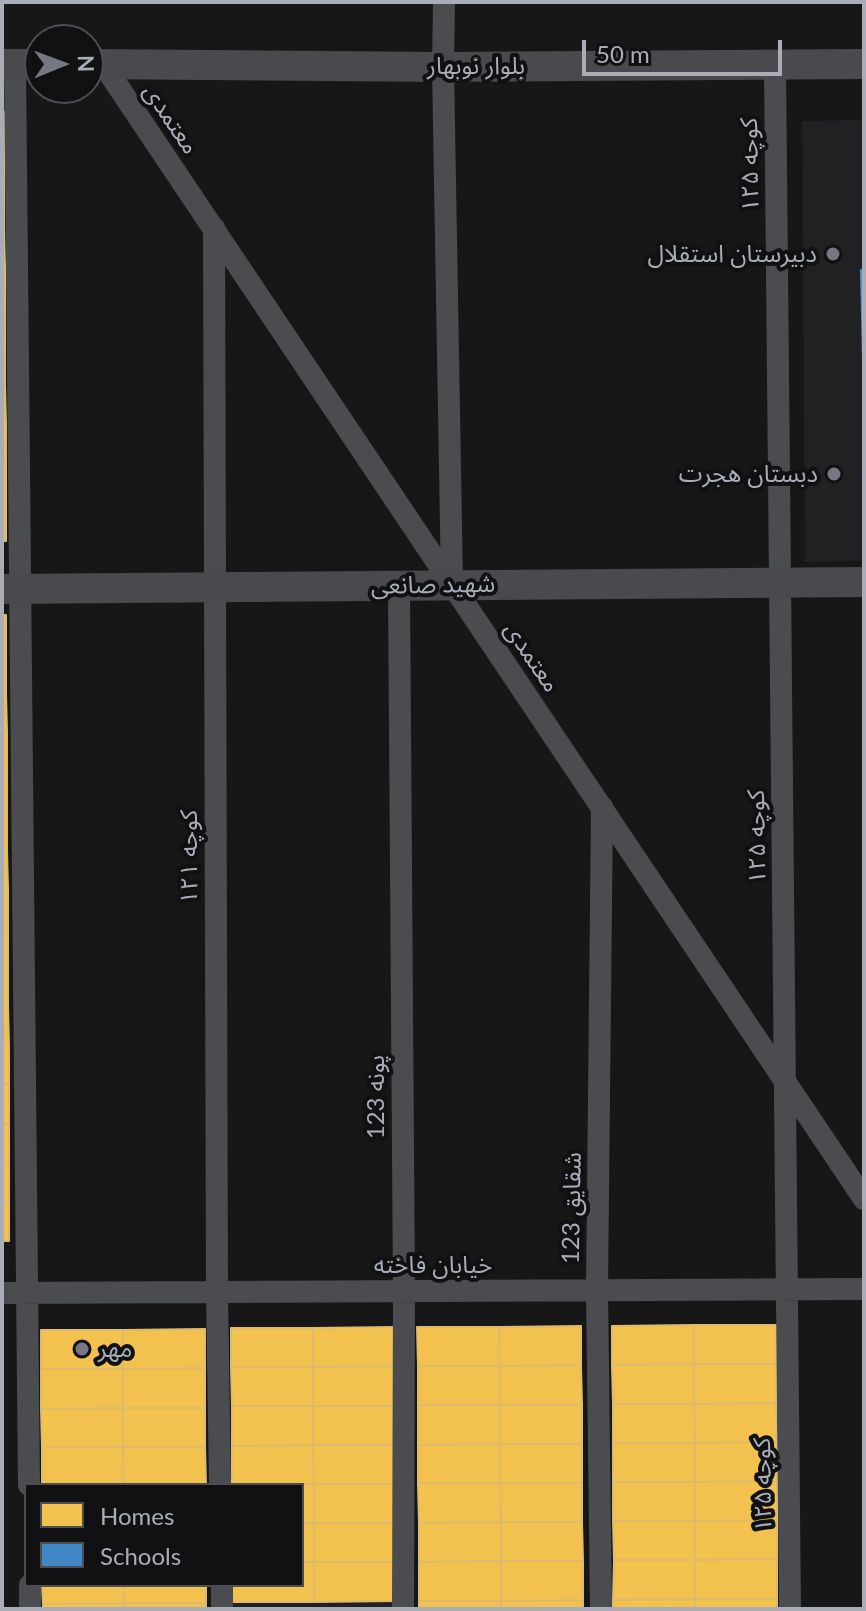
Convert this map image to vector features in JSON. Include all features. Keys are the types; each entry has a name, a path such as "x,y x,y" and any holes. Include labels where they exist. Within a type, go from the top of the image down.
{"street":[{"path":"444,2 452,584"},
{"path":"19,64 11,589 29,1483"},
{"name":"بلوار نوبهار","path":"104,64 443,67 864,64"},
{"name":"کوچه ۱۲۵","path":"775,65 790,1609"},
{"name":"معتمدی","path":"104,75 214,228 864,1199"},
{"name":"کوچه ۱۲۱","path":"214,228 220,1483"},
{"name":"شهید صانعی","path":"11,589 864,582"},
{"name":"123 پونه","path":"399,586 403,1609"},
{"name":"123 شقایق","path":"601,1609 597,1289 602,807"},
{"name":"خیابان فاخته","path":"2,1293 864,1289"},
{"path":"30,1587 30,1609"},
{"path":"222,1587 222,1609"}],"shaded area":[{"name":"دبیرستان استقلال","path":"864,120 864,561 805,562 802,121"},
{"path":"396,1601 396,1609 232,1609 232,1602"}],"building: Homes":[{"path":"4,111 4,150 2,150"},
{"path":"4,150 4,189 2,189"},
{"path":"4,189 4,228 2,228"},
{"path":"4,228 5,267 2,267"},
{"path":"2,267 5,267 5,307 2,307"},
{"path":"2,307 5,307 5,345 2,346"},
{"path":"5,345 5,385 2,385 2,346"},
{"path":"2,385 5,385 6,424 2,424"},
{"path":"2,424 6,424 6,463 2,463"},
{"path":"2,463 6,463 6,502 2,502"},
{"path":"2,502 6,502 6,541 2,541"},
{"path":"2,615 6,615 6,654 2,654"},
{"path":"2,654 6,654 6,693 2,693"},
{"path":"2,693 6,693 7,732 2,732"},
{"path":"2,732 7,732 7,772 2,772"},
{"path":"2,772 7,772 7,811 2,811"},
{"path":"2,811 7,811 7,850 2,850"},
{"path":"2,850 7,850 8,889 2,889"},
{"path":"2,889 8,889 8,928 2,928"},
{"path":"2,928 8,928 8,967 2,967"},
{"path":"2,967 8,967 8,1006 2,1006"},
{"path":"2,1006 8,1006 9,1045 2,1045"},
{"path":"2,1045 9,1045 9,1084 2,1084"},
{"path":"2,1084 9,1084 9,1124 2,1124"},
{"path":"2,1124 9,1124 9,1162 2,1162"},
{"path":"2,1162 9,1162 9,1202 2,1202"},
{"path":"2,1202 9,1202 9,1241 2,1241"},
{"path":"694,1325 776,1325 776,1364 694,1364"},
{"path":"694,1325 694,1364 612,1365 612,1326"},
{"path":"581,1326 581,1365 500,1366 499,1327"},
{"path":"395,1327 395,1366 313,1367 313,1328"},
{"path":"417,1327 499,1327 500,1366 418,1366"},
{"path":"231,1328 313,1328 313,1367 231,1367"},
{"path":"205,1329 205,1368 123,1369 123,1330"},
{"name":"مهر","path":"41,1330 123,1330 123,1369 41,1369"},
{"path":"694,1364 776,1364 776,1403 694,1404"},
{"path":"694,1364 694,1404 613,1404 612,1365"},
{"path":"581,1365 582,1405 500,1405 500,1366"},
{"path":"395,1366 395,1406 313,1406 313,1367"},
{"path":"418,1366 500,1366 500,1405 418,1405"},
{"path":"231,1367 313,1367 313,1406 232,1406"},
{"path":"205,1368 205,1408 123,1408 123,1369"},
{"path":"41,1369 123,1369 123,1408 41,1409"},
{"path":"776,1403 777,1442 695,1443 694,1404"},
{"path":"613,1404 694,1404 695,1443 613,1443"},
{"path":"418,1405 500,1405 500,1444 418,1445"},
{"path":"500,1405 582,1405 582,1444 500,1444"},
{"path":"232,1406 313,1406 313,1445 232,1446"},
{"path":"313,1406 395,1406 395,1445 313,1445"},
{"path":"123,1408 205,1408 205,1447 123,1447"},
{"path":"123,1408 123,1447 42,1447 41,1409"},
{"path":"777,1442 777,1481 695,1482 695,1443"},
{"path":"613,1443 695,1443 695,1482 613,1482"},
{"path":"500,1444 582,1444 582,1483 500,1483"},
{"path":"500,1444 500,1483 418,1483 418,1445"},
{"path":"313,1445 395,1445 395,1484 314,1484"},
{"path":"313,1445 314,1484 232,1483 232,1446"},
{"path":"42,1447 123,1447 124,1483 42,1483"},
{"path":"123,1447 205,1447 206,1483 124,1483"},
{"path":"777,1481 777,1520 695,1521 695,1482"},
{"path":"613,1482 695,1482 695,1521 613,1521"},
{"path":"418,1483 500,1483 501,1522 419,1523"},
{"path":"500,1483 582,1483 582,1522 501,1522"},
{"path":"304,1484 314,1484 314,1523 304,1523"},
{"path":"314,1484 395,1484 396,1523 314,1523"},
{"path":"777,1520 777,1559 695,1560 695,1521"},
{"path":"613,1521 695,1521 695,1560 614,1560"},
{"path":"501,1522 582,1522 583,1561 501,1561"},
{"path":"501,1522 501,1561 419,1562 419,1523"},
{"path":"304,1523 314,1523 314,1562 304,1562"},
{"path":"314,1523 396,1523 396,1562 314,1562"},
{"path":"777,1559 777,1599 695,1599 695,1560"},
{"path":"614,1560 695,1560 695,1599 613,1600"},
{"path":"501,1561 583,1561 583,1600 501,1601"},
{"path":"501,1561 501,1601 419,1601 419,1562"},
{"path":"304,1562 314,1562 314,1602 232,1602 232,1587 304,1587"},
{"path":"314,1562 396,1562 396,1601 314,1602"},
{"path":"42,1587 124,1587 124,1603 43,1604"},
{"path":"124,1587 206,1587 206,1603 124,1603"},
{"path":"695,1599 777,1599 777,1609 695,1609"},
{"path":"695,1599 695,1609 613,1609 613,1600"},
{"path":"583,1600 583,1609 501,1609 501,1601"},
{"path":"419,1601 501,1601 501,1609 419,1609"},
{"path":"124,1603 206,1603 206,1609 124,1609"},
{"path":"124,1603 124,1609 43,1609 43,1604"}],"building: Schools":[{"path":"861,270 864,270 864,359 863,359"}],"place":[{"name":"دبیرستان استقلال","path":"833,254"},
{"name":"دبستان هجرت","path":"834,474"},
{"name":"مهر","path":"82,1349"}]}
